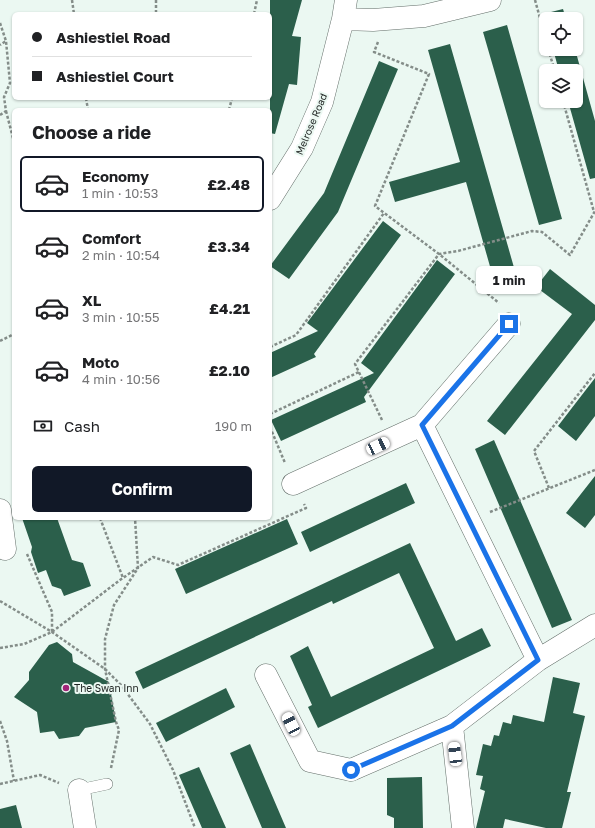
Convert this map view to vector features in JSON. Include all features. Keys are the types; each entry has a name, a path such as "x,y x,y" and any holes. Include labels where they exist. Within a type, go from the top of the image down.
{"street":[{"name":"Melrose Road","path":"272,196 302,148 322,102 344,9 373,20 424,16 490,0"},
{"path":"294,484 422,425 509,324"},
{"path":"422,425 538,660"},
{"path":"0,510 5,550"},
{"path":"266,675 310,761 351,770 452,726 538,660 595,625"},
{"path":"452,726 463,828"},
{"path":"79,790 85,828"}],"lane":[{"path":"79,790 107,784"}],"path":[{"path":"72,0 74,12"},
{"path":"156,0 156,12"},
{"path":"254,12 257,0"},
{"path":"535,0 539,15"},
{"path":"387,19 374,52 429,74 375,206 439,254 507,310 509,324"},
{"path":"0,23 6,41 10,83 4,97 12,134"},
{"path":"0,45 6,41"},
{"path":"392,440 356,364 439,254 458,251 532,231 542,232 570,256 595,211 565,108"},
{"path":"0,115 6,111"},
{"path":"272,346 296,335 384,213"},
{"path":"0,341 12,335"},
{"path":"272,413 359,372"},
{"path":"549,488 534,451 595,373"},
{"path":"0,648 24,644 52,632 153,557 178,565 306,508 272,432"},
{"path":"469,520 595,470"},
{"path":"101,520 123,578"},
{"path":"107,784 119,730 105,668 105,639 114,605 138,568 134,520"},
{"path":"5,550 27,554 52,612 52,632"},
{"path":"0,601 52,632 105,668 121,686 150,724 173,770 195,828"},
{"path":"0,721 7,741 14,780"},
{"path":"0,784 40,775 79,790"}],"building":[{"path":"270,0 302,0 292,36 301,37 297,85 289,84 275,134 272,133 272,108 270,108 270,100 272,100 272,12 270,12"},
{"path":"563,9 564,12 551,12"},
{"path":"507,25 562,219 539,225 483,32"},
{"path":"450,44 517,278 495,284 466,182 395,202 389,182 460,162 428,50"},
{"path":"555,56 577,56 579,64 557,64"},
{"path":"379,61 398,69 338,212 289,279 272,267 272,263 324,193"},
{"path":"583,78 595,121 595,178 590,179 570,108 583,108"},
{"path":"383,221 401,235 314,354 316,357 272,377 272,352 318,331 307,323"},
{"path":"437,260 455,274 364,397 366,402 281,441 272,420 374,373 361,363"},
{"path":"550,269 595,305 595,320 505,435 487,421 572,314 536,287"},
{"path":"595,378 595,416 576,441 558,426"},
{"path":"494,440 572,620 552,628 475,449"},
{"path":"595,476 595,515 585,528 566,513"},
{"path":"406,483 415,503 310,552 301,532"},
{"path":"287,519 298,544 186,594 175,569"},
{"path":"23,520 58,520 72,560 83,563 91,586 64,596 61,589 52,586 46,570 38,573 31,552 32,547"},
{"path":"410,543 456,641 482,628 491,646 318,728 308,707 312,705 290,656 308,646 331,697 434,648 399,573 333,604 332,601 143,689 135,672"},
{"name":"The Swan Inn","path":"57,642 72,654 73,662 109,682 116,722 85,728 79,736 59,739 54,731 40,733 37,712 14,697 29,680 29,672 49,645"},
{"path":"553,677 580,683 573,713 585,716 567,792 571,792 562,828 546,828 505,819 503,828 476,828 485,791 480,789 483,776 476,775 483,744 491,746 494,735 499,736 503,722 511,724 513,715 544,722"},
{"path":"226,688 235,707 166,742 156,723"},
{"path":"250,744 286,828 262,828 230,753"},
{"path":"199,767 226,828 202,828 179,775"},
{"path":"422,777 423,828 394,828 394,818 387,815 387,778"},
{"path":"16,805 22,828 0,828 0,809"}],"place":[{"name":"The Swan Inn","path":"66,688"}],"route":[{"path":"351,770 452,726 538,660 422,425 509,324"}]}
